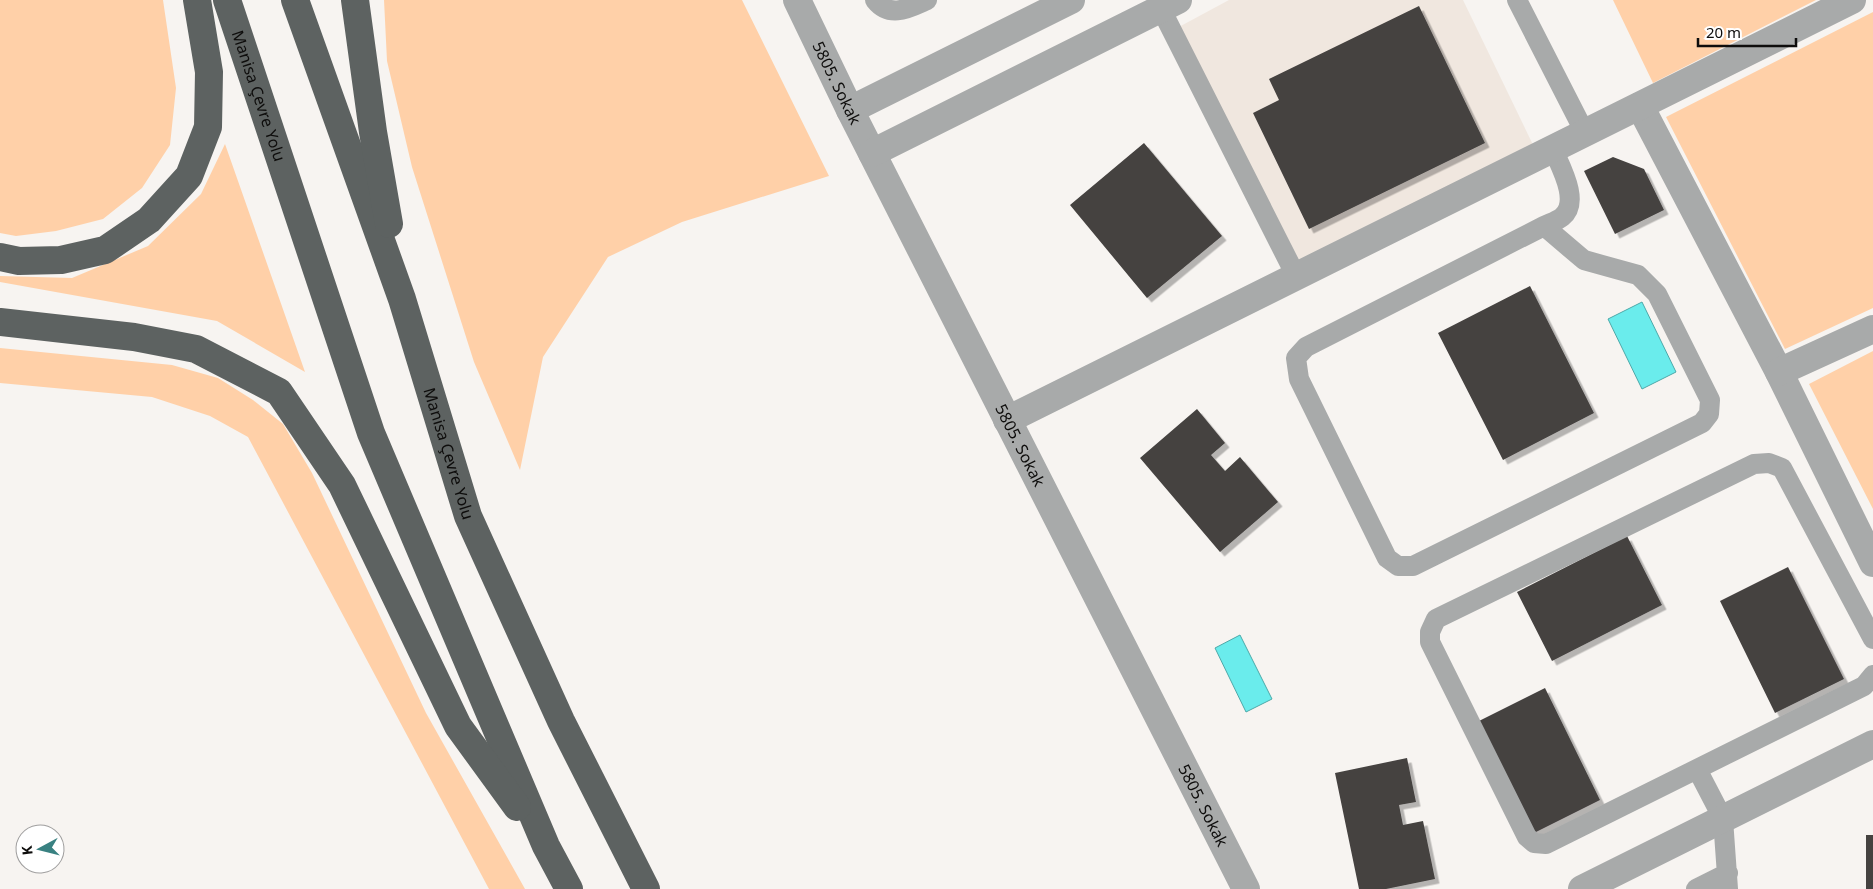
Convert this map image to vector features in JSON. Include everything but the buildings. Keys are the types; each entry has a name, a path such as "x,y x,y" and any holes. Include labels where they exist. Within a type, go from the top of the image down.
{"highway":[{"path":"0,257 19,261 61,260 105,250 148,220 189,176 208,127 209,72 197,0"},
{"name":"Manisa Çevre Yolu","path":"227,0 371,433 546,846 569,889"},
{"name":"Manisa Çevre Yolu","path":"295,0 402,299 468,516 561,721 646,889"},
{"path":"355,0 373,132 402,299"},
{"path":"6,321 134,337 196,349 279,392 342,485 458,726 546,846"}],"street":[{"name":"5805. Sokak","path":"797,0 850,110 1246,889"},
{"path":"850,110 1072,0"},
{"path":"1007,420 1586,134 1852,0"},
{"path":"872,153 1169,4"},
{"path":"1640,106 1779,372 1873,562"},
{"path":"1779,372 1873,329"},
{"path":"1582,889 1873,744"}],"lane":[{"path":"875,0 881,8 894,11 908,8 926,0"},
{"path":"1517,0 1586,134"},
{"path":"1169,4 1296,276"},
{"path":"1544,226 1584,260 1638,275 1657,294 1710,400 1709,414 1702,423 1422,562 1413,566 1398,566 1387,558 1299,379 1296,358 1306,346 1563,216 1570,206 1570,192 1553,149"},
{"path":"1873,639 1782,468 1769,463 1754,464 1436,620 1430,632 1430,642 1526,837 1534,843 1546,844 1864,686 1873,675"},
{"path":"1696,889 1728,881 1723,819 1697,769"}],"shaded area":[{"path":"0,0 163,0 176,88 170,145 142,188 103,219 56,231 16,236 0,233"},
{"path":"384,0 742,0 829,176 682,222 608,257 543,357 520,470 474,362 412,167 387,61"},
{"path":"1229,0 1463,0 1536,151 1301,269 1177,28"},
{"path":"1613,0 1816,0 1653,83"},
{"path":"1873,12 1873,308 1785,349 1666,117"},
{"path":"225,144 305,372 217,321 0,282 0,276 72,278 148,246 201,194"},
{"path":"0,348 172,365 218,378 253,400 283,424 312,473 426,713 525,889 489,889 248,437 210,416 152,397 0,383"},
{"path":"1873,351 1873,509 1809,384"}],"water":[{"path":"1642,302 1676,372 1642,389 1608,319"},
{"path":"1240,635 1272,699 1246,712 1215,648"}]}
